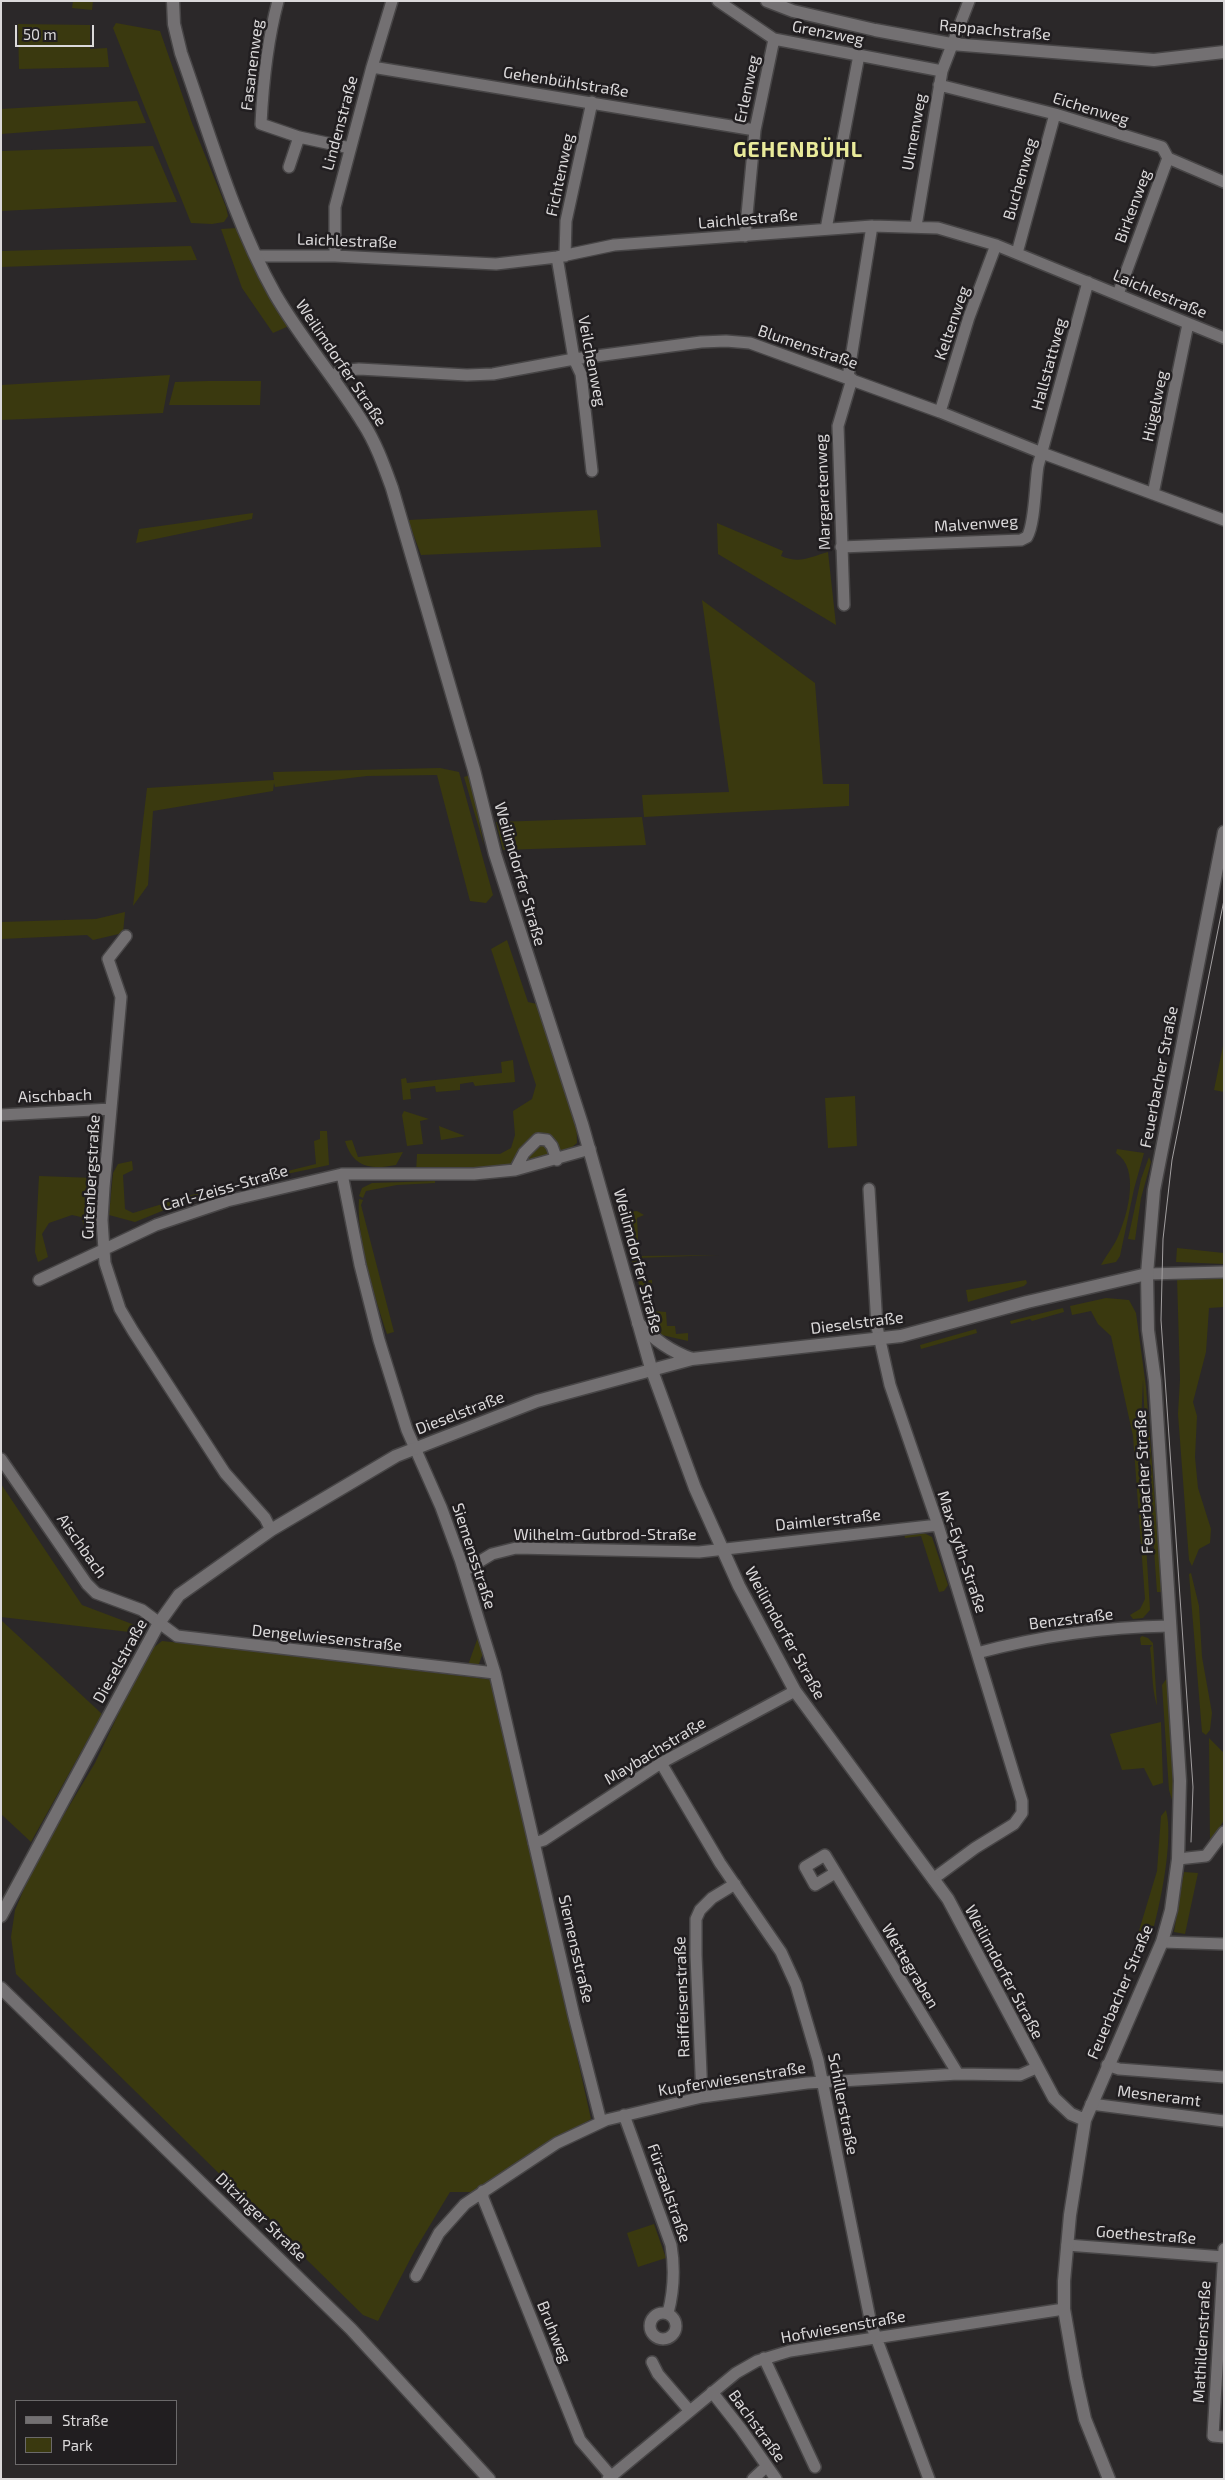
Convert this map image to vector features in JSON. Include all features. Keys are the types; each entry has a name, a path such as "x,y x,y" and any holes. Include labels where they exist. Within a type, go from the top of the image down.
{"main road":[{"name":"Weilimdorfer Straße","path":"173,1 174,24 181,53 256,256 276,295 363,423 377,448 392,488 474,770 494,854 590,1149 651,1368 684,1460 722,1548 795,1691 948,1899 1036,2068 1054,2098 1071,2114 1085,2120"},
{"name":"Rappachstraße","path":"767,1 793,11 875,30 951,44 1154,60 1224,52"},
{"name":"Feuerbacher Straße","path":"1085,2120 1107,2065 1162,1942 1171,1910 1178,1859 1180,1781 1155,1382 1148,1330 1147,1274 1154,1190 1224,832"},
{"name":"Dieselstraße","path":"1,1916 159,1623 179,1595 271,1530 396,1456 537,1401 651,1368 692,1359 901,1336 1027,1302 1147,1274"},
{"path":"638,1324 662,1345 673,1352 692,1359"},
{"name":"Ditzinger Straße","path":"1,1988 352,2329 489,2479"},
{"path":"1085,2120 1066,2246 1064,2309 1086,2419 1110,2479"}],"street":[{"name":"Fasanenweg","path":"278,1 271,25 264,76 261,124 299,137 350,148"},
{"name":"Lindenstraße","path":"335,256 336,207 372,67 392,1"},
{"name":"Grenzweg","path":"718,1 774,39 942,71"},
{"name":"Ulmenweg","path":"916,226 942,71 969,1"},
{"name":"Erlenweg","path":"745,236 754,130 774,39"},
{"path":"826,228 859,55"},
{"name":"Gehenbühlstraße","path":"372,67 754,130"},
{"name":"Eichenweg","path":"939,85 1055,114 1162,147 1168,158 1224,182"},
{"name":"Fichtenweg","path":"561,256 566,221 592,102"},
{"name":"Buchenweg","path":"1016,253 1055,114"},
{"path":"289,167 299,137"},
{"name":"Birkenweg","path":"1118,294 1168,158"},
{"name":"Margaretenweg","path":"844,605 838,426 850,378 872,226"},
{"name":"Laichlestraße","path":"256,256 335,256 496,264 561,256 614,245 826,228 916,226 962,233 996,245 1224,338"},
{"name":"Keltenweg","path":"940,412 969,317 996,245"},
{"name":"Veilchenweg","path":"561,256 574,359 581,374 592,471"},
{"name":"Hallstattweg","path":"1042,453 1088,282"},
{"name":"Hügelweg","path":"1153,494 1188,324"},
{"name":"Blumenstraße","path":"332,376 340,371 359,368 493,374 574,359 726,341 750,343 850,378 1042,453 1224,520"},
{"name":"Malvenweg","path":"841,547 1021,540 1028,537 1032,524 1034,488 1042,453"},
{"name":"Gutenbergstraße","path":"126,936 108,959 121,997 102,1220 104,1250 113,1289 120,1309 196,1431 225,1473 264,1518 271,1530"},
{"name":"Aischbach","path":"1,1115 110,1109"},
{"path":"515,1170 524,1153 538,1139 546,1140 552,1146 557,1160"},
{"path":"342,1174 474,1174 515,1170 557,1160 590,1149"},
{"name":"Carl-Zeiss-Straße","path":"39,1280 156,1225 227,1201 342,1174"},
{"name":"Siemensstraße","path":"342,1174 368,1302 405,1423 441,1507 464,1571 495,1673 601,2122"},
{"name":"Max-Eyth-Straße","path":"869,1188 879,1339 890,1384 938,1525 1022,1801 1022,1813 1014,1824 975,1848 933,1879"},
{"path":"1147,1274 1224,1272"},
{"name":"Aischbach","path":"1,1459 87,1584 96,1593 142,1610 159,1623"},
{"name":"Daimlerstraße","path":"722,1548 938,1525"},
{"name":"Wilhelm-Gutbrod-Straße","path":"464,1571 492,1554 516,1548 699,1552 722,1548"},
{"name":"Dengelwiesenstraße","path":"159,1623 176,1636 188,1638 495,1673"},
{"name":"Benzstraße","path":"977,1652 1068,1634 1170,1626"},
{"name":"Maybachstraße","path":"534,1843 544,1840 661,1763 795,1691"},
{"name":"Schillerstraße","path":"661,1763 683,1803 781,1952 794,1979 807,2016 876,2338 929,2479"},
{"path":"1178,1859 1206,1856 1224,1832"},
{"name":"Wettegraben","path":"836,1873 958,2074"},
{"name":"Raiffeisenstraße","path":"702,2097 696,1919 700,1910 712,1898 735,1884"},
{"path":"1162,1942 1224,1944"},
{"path":"1107,2065 1119,2069 1224,2077"},
{"name":"Kupferwiesenstraße","path":"416,2276 447,2222 465,2204 557,2143 601,2122 702,2097 821,2082 958,2074 1020,2075 1036,2068"},
{"name":"Mesneramt","path":"1091,2104 1224,2121"},
{"name":"Fürsaalstraße","path":"624,2115 671,2245 675,2268 668,2314"},
{"name":"Bruhweg","path":"483,2191 483,2198 580,2440 609,2478"},
{"name":"Goethestraße","path":"1066,2246 1224,2256"},
{"name":"Mathildenstraße","path":"1218,2437 1224,2249"},
{"name":"Hofwiesenstraße","path":"609,2478 712,2392 747,2366 764,2358 790,2350 1064,2309"},
{"path":"764,2358 815,2466"},
{"path":"652,2362 658,2374 689,2410"},
{"name":"Bachstraße","path":"712,2392 776,2479"},
{"path":"753,2479 767,2466"}],"green space":[{"path":"73,1 93,1 92,10 72,8"},
{"path":"116,23 160,31 192,123 226,207 228,216 224,222 212,224 191,223 113,28"},
{"path":"18,24 90,25 90,49 107,48 109,67 19,69"},
{"path":"137,101 146,123 1,134 1,109"},
{"path":"153,146 177,202 1,211 1,151"},
{"path":"237,228 249,258 289,326 273,333 242,288 221,229"},
{"path":"191,246 197,260 1,267 1,251"},
{"path":"170,375 163,413 1,420 1,385"},
{"path":"261,381 260,405 169,405 175,382"},
{"path":"597,510 601,547 421,555 408,520"},
{"path":"253,513 252,519 136,543 139,529"},
{"path":"717,523 783,551 781,556 788,558 799,560 828,552 836,625 718,554"},
{"path":"702,600 815,683 823,784 849,784 849,806 644,817 642,795 729,792"},
{"path":"440,768 459,772 493,895 486,903 470,901 437,775 367,776 275,787 274,783 273,791 153,811 148,885 133,906 147,788 274,780 273,772"},
{"path":"470,775 484,846 464,777"},
{"path":"642,817 646,845 503,850 496,822"},
{"path":"125,912 123,933 93,940 87,935 1,939 1,922 96,919"},
{"path":"507,940 528,1002 537,1004 576,1104 577,1143 557,1160 515,1170 416,1173 417,1154 500,1154 511,1148 515,1135 513,1111 532,1099 536,1085 491,949"},
{"path":"1224,1041 1224,1092 1214,1090"},
{"path":"513,1060 515,1082 475,1086 473,1082 460,1084 460,1090 436,1092 435,1086 410,1089 411,1099 403,1100 401,1079 406,1078 407,1083 502,1073 501,1062"},
{"path":"855,1096 857,1146 828,1148 825,1098"},
{"path":"404,1111 429,1119 420,1121 423,1144 407,1146 402,1115"},
{"path":"439,1126 465,1136 441,1140"},
{"path":"320,1131 327,1131 329,1165 249,1182 189,1200 135,1222 109,1215 113,1173 118,1164 132,1161 133,1170 123,1175 125,1209 133,1213 198,1193 316,1164 314,1141 320,1139"},
{"path":"352,1140 358,1157 403,1152 396,1165 378,1167 364,1165 348,1150 345,1141"},
{"path":"1117,1149 1144,1153 1134,1189 1120,1256 1116,1262 1101,1265 1117,1238 1126,1215 1130,1191 1128,1169 1116,1153"},
{"path":"1149,1157 1151,1162 1141,1198 1135,1240 1128,1239 1141,1179"},
{"path":"39,1176 95,1178 92,1237 89,1240 81,1217 72,1215 49,1223 42,1234 48,1257 38,1262 35,1252"},
{"path":"435,1181 435,1183 397,1185 366,1191 363,1198 359,1196 362,1188 372,1183"},
{"path":"359,1199 363,1200 361,1205 394,1332 387,1334 363,1248 360,1231"},
{"path":"637,1211 644,1215 637,1218 639,1256 719,1255 637,1258 638,1266 633,1266 619,1215 620,1212"},
{"path":"1177,1248 1224,1253 1224,1264 1176,1262"},
{"path":"1177,1277 1224,1277 1224,1307 1209,1308 1206,1352 1193,1402 1197,1416 1195,1457 1198,1488 1211,1529 1210,1543 1199,1549 1192,1566 1189,1560 1178,1414 1180,1379"},
{"path":"652,1280 653,1311 666,1312 667,1326 675,1326 676,1334 688,1333 688,1341 662,1335 648,1313 638,1281"},
{"path":"1026,1280 1027,1283 1024,1286 968,1302 966,1290"},
{"path":"1106,1298 1129,1300 1136,1313 1146,1387 1162,1592 1157,1592 1149,1479 1151,1471 1145,1426 1143,1380 1140,1445 1150,1610 1143,1618 1133,1619 1130,1615 1140,1609 1145,1599 1133,1436 1111,1336 1098,1324 1091,1311 1072,1315 1070,1306"},
{"path":"1063,1308 1064,1312 1032,1321 1030,1319 1011,1324 1010,1321"},
{"path":"976,1329 977,1333 921,1349 920,1345"},
{"path":"1,1484 82,1605 140,1627 138,1633 1,1617"},
{"path":"918,1530 932,1537 948,1585 944,1591 939,1592 921,1536 905,1538 904,1532"},
{"path":"1191,1573 1199,1606 1202,1657 1212,1713 1210,1730 1206,1735 1202,1732 1189,1574"},
{"path":"1,1620 102,1714 31,1842 1,1814"},
{"path":"1142,1636 1148,1638 1153,1643 1157,1706 1150,1648 1152,1645 1141,1645 1140,1638"},
{"path":"478,1637 483,1653 477,1669 467,1668"},
{"path":"162,1641 269,1652 493,1680 591,2119 472,2192 450,2192 415,2250 378,2321 363,2315 16,1974 11,1937 15,1910 35,1863 95,1763 148,1652"},
{"path":"1167,1678 1174,1800 1172,1800 1169,1790 1162,1685"},
{"path":"1161,1722 1163,1783 1153,1786 1144,1768 1122,1770 1110,1734"},
{"path":"1209,1738 1224,1753 1224,1820 1210,1843"},
{"path":"1166,1810 1168,1838 1165,1873 1151,1937 1138,1934 1157,1871 1161,1816"},
{"path":"1184,1872 1198,1873 1185,1934 1174,1932"},
{"path":"654,2224 666,2258 638,2267 627,2233"}],"tram line":[{"path":"1191,1842 1193,1787 1161,1320 1163,1239 1172,1160 1224,900"}],"district":[{"name":"GEHENBÜHL","path":"798,150"}]}
